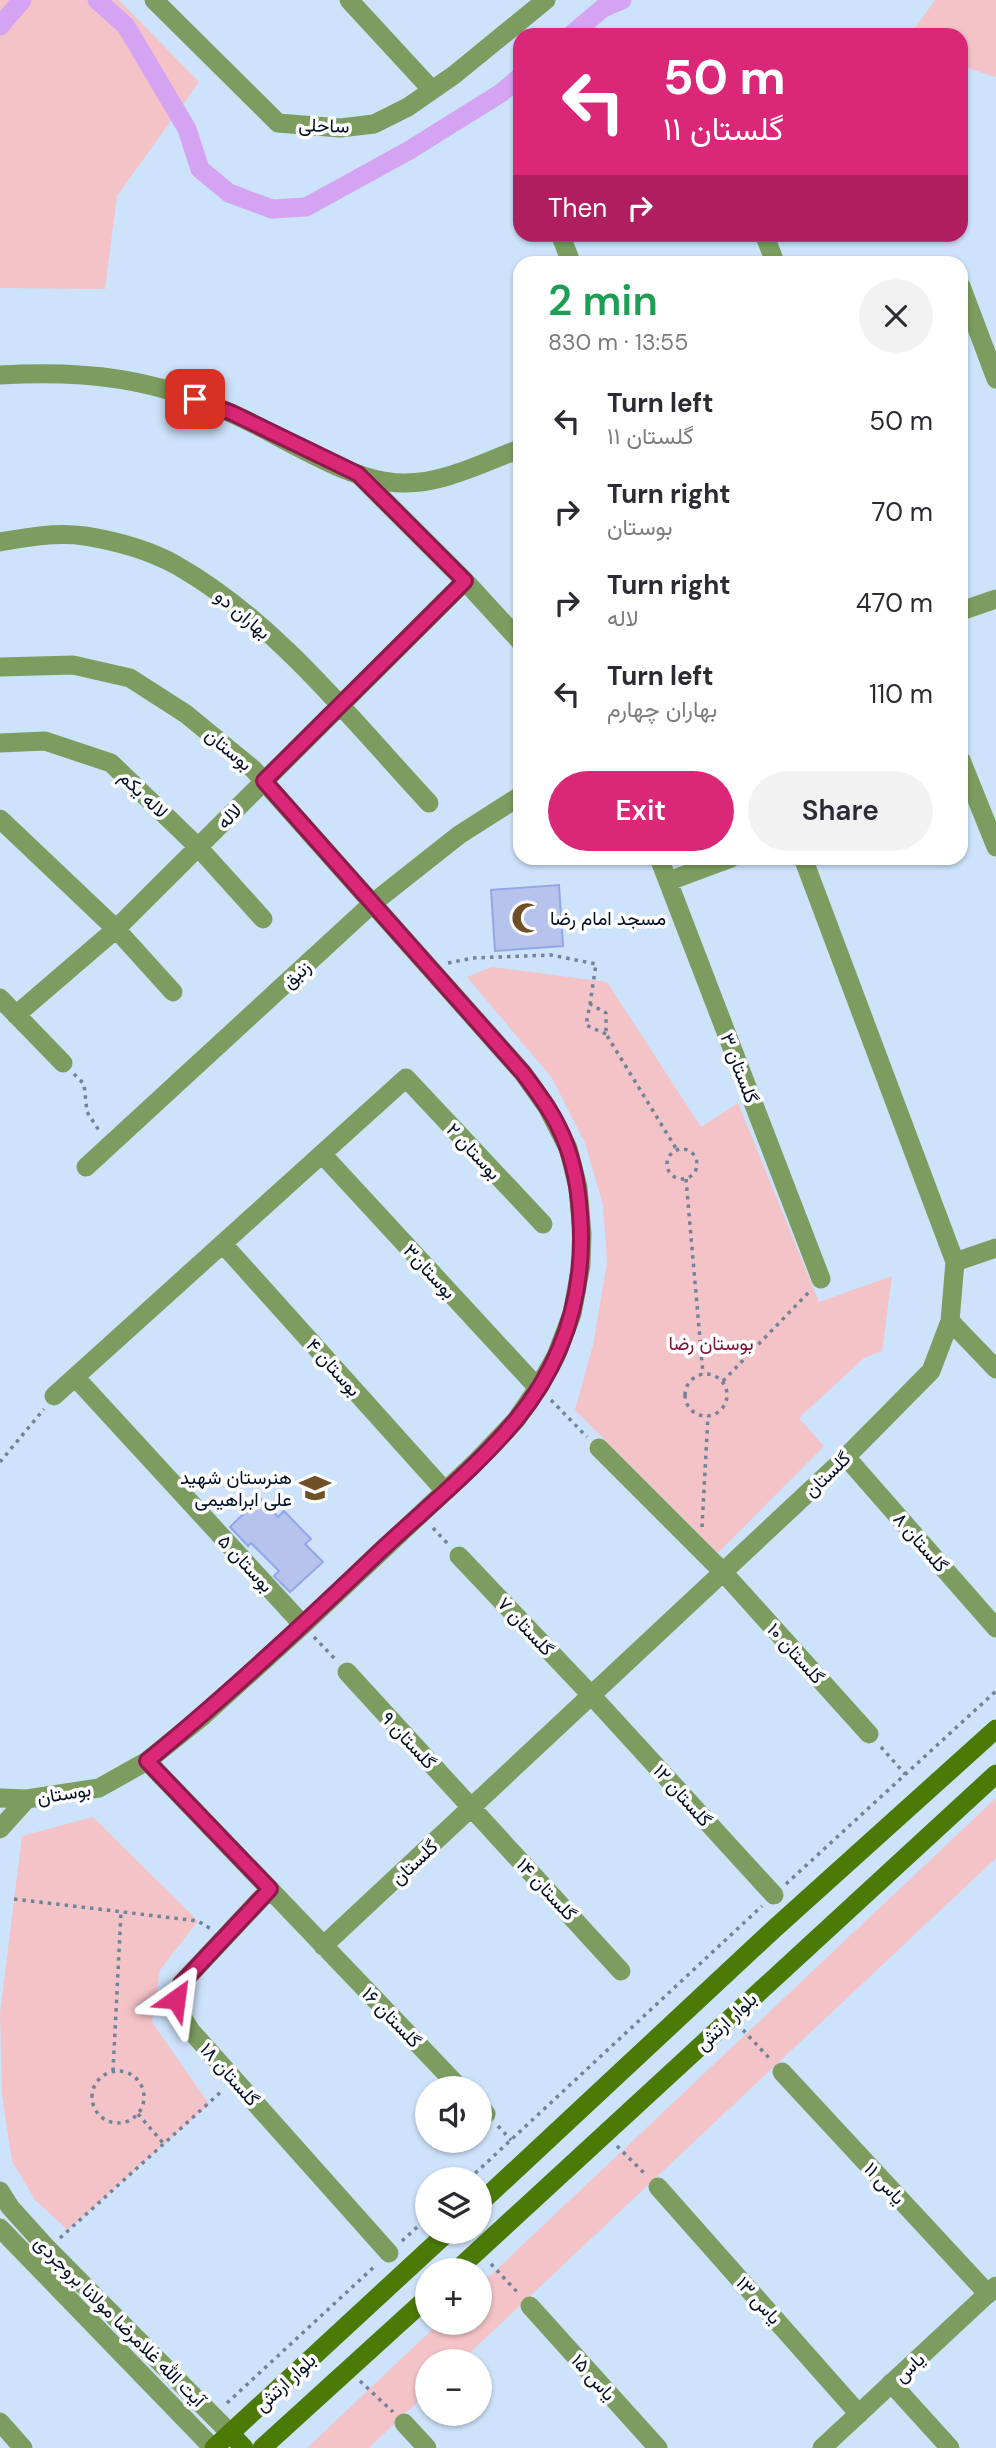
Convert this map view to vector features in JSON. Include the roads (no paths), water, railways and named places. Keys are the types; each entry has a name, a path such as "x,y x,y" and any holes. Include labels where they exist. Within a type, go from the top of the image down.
{"main road":[{"name":"بلوار ارتش","path":"492,2192 793,1912 996,1729"},
{"name":"بلوار ارتش","path":"470,2258 996,1774"},
{"path":"793,1912 817,1936"},
{"name":"بلوار ارتش","path":"214,2448 435,2244"},
{"name":"بلوار ارتش","path":"262,2448 415,2309"},
{"name":"آیت الله غلامرضا مولانا بروجردی","path":"230,2433 244,2448"}],"street":[{"name":"ساحلی","path":"154,0 278,123 340,128 374,124 408,107 547,0"},
{"path":"349,0 432,90"},
{"path":"968,305 996,379"},
{"path":"0,375 97,375 136,381 176,392 232,413 380,482 417,483 513,452"},
{"path":"358,474 465,581 513,634"},
{"name":"بهاران دو","path":"0,541 42,535 83,536 135,547 174,564 226,596 295,659 429,803"},
{"name":"لاله","path":"16,1015 116,929 465,581"},
{"path":"968,609 996,599"},
{"name":"بوستان","path":"0,667 73,665 130,678 186,714 253,769 531,1084 558,1126 573,1169 578,1187 582,1234 577,1296 569,1326 556,1356 516,1420 445,1490 203,1716 147,1761 99,1788 27,1799 0,1798"},
{"name":"لاله یکم","path":"0,743 45,741 111,763 198,847 262,919"},
{"path":"968,777 996,847"},
{"name":"زنبق","path":"86,1167 373,903 458,835 513,800"},
{"path":"0,819 116,929 173,992"},
{"name":"گلستان ۳","path":"662,865 821,1279"},
{"path":"668,881 712,865"},
{"name":"گلستان","path":"323,1946 846,1457 931,1371 950,1321 955,1262 806,865"},
{"path":"0,998 63,1063"},
{"name":"بوستان ۲","path":"322,1154 406,1078 543,1224"},
{"path":"54,1396 322,1154"},
{"name":"بوستان۳","path":"322,1154 538,1388"},
{"name":"بوستان ۴","path":"223,1244 445,1490"},
{"path":"955,1262 996,1248"},
{"path":"950,1321 996,1369"},
{"name":"بوستان ۵","path":"75,1377 303,1625"},
{"name":"گلستان ۱۰","path":"599,1448 723,1573 869,1734"},
{"name":"گلستان ۸","path":"846,1457 996,1628"},
{"name":"گلستان ۷","path":"459,1556 592,1696"},
{"name":"گلستان ۹","path":"347,1672 472,1808"},
{"name":"گلستان ۱۲","path":"592,1696 774,1895"},
{"name":"گلستان ۱۶","path":"147,1761 448,2076"},
{"path":"0,1829 27,1799"},
{"name":"گلستان ۱۴","path":"472,1808 621,1971"},
{"name":"گلستان ۱۸","path":"270,1889 181,1984 176,1999 178,2010 191,2031 389,2253"},
{"name":"یاس ۱۱","path":"782,2072 992,2290"},
{"name":"یاس ۱۳","path":"658,2187 859,2414"},
{"name":"آیت الله غلامرضا مولانا بروجردی","path":"0,2191 10,2207 47,2248 230,2433"},
{"name":"آیت الله غلامرضا مولانا بروجردی","path":"0,2228 214,2448"},
{"name":"یاس","path":"822,2448 992,2290"},
{"name":"یاس ۱۵","path":"530,2306 658,2448"},
{"path":"891,2383 950,2448"},
{"path":"0,2422 23,2448"},
{"path":"404,2423 427,2448"}],"waterway":[{"path":"0,26 22,0"},
{"path":"97,0 126,26 187,129 200,169 229,193 272,209 306,207 408,151 513,83"},
{"path":"579,28 603,8 622,0"}],"place":[{"name":"مسجد امام رضا","path":"527,918"},
{"name":"هنرستان شهید علی ابراهیمی","path":"315,1488"}],"park label":[{"name":"بوستان رضا","path":"711,1343"}]}
